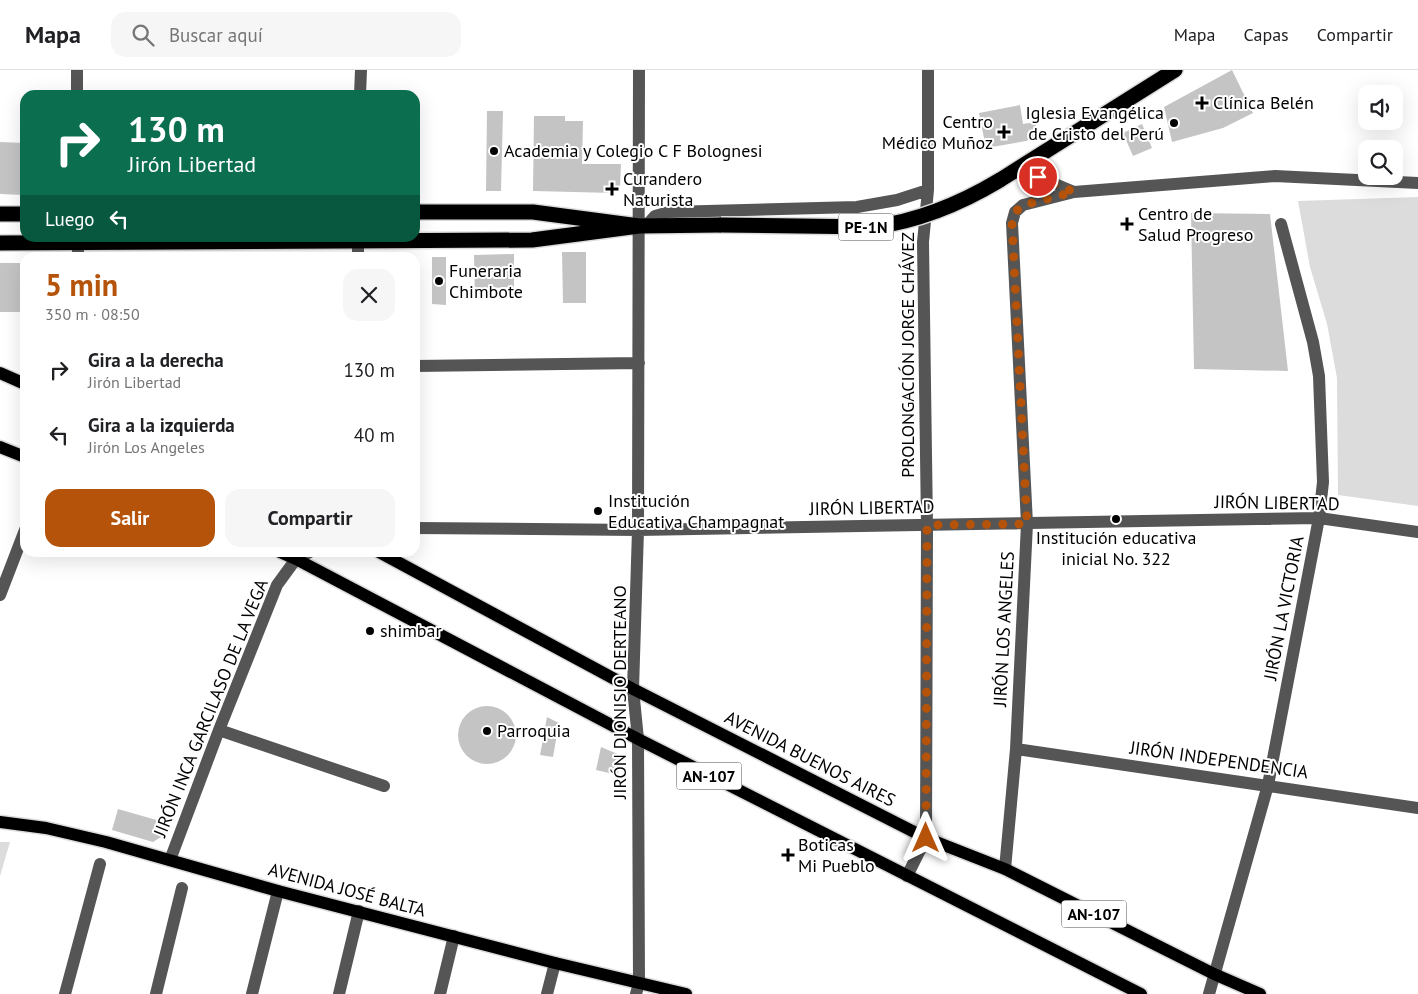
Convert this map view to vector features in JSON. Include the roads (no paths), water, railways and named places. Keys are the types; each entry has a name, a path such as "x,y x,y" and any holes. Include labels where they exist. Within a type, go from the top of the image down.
{"highway":[{"name":"PE-1N","path":"420,239 532,240 642,226 873,227 896,224 917,219 950,207 978,194 1175,70"},
{"name":"PE-1N","path":"420,212 532,212 642,226"},
{"path":"0,214 20,214"},
{"name":"PE-1N","path":"0,243 78,246 238,242"}],"main road":[{"path":"0,374 20,382"},
{"path":"0,447 20,455"},
{"name":"AN-107","path":"291,557 638,740 1141,994"},
{"name":"AVENIDA BUENOS AIRES","path":"388,557 633,689 926,838 1005,869 1214,974 1260,994"},
{"name":"AVENIDA JOSÉ BALTA","path":"0,822 46,828 106,842 278,890 555,963 638,989 686,994"}],"street":[{"path":"77,70 77,90"},
{"path":"360,70 360,90"},
{"name":"JIRÓN DIONISIO DERTEANO","path":"638,989 638,740 633,689 638,530 642,226 639,70"},
{"name":"PROLONGACIÓN JORGE CHÁVEZ","path":"907,876 926,838 927,525 923,242 928,190 928,70"},
{"path":"1019,169 1074,192 1275,176 1418,183"},
{"path":"642,226 655,216 669,212 857,207 898,200 928,190"},
{"name":"JIRÓN LOS ANGELES","path":"1005,869 1016,749 1027,524 1012,223 1015,212 1024,205 1074,192"},
{"name":"JIRÓN LA VICTORIA","path":"1209,994 1268,785 1319,518 1323,482 1319,376 1313,342 1281,224"},
{"path":"420,366 639,363"},
{"name":"JIRÓN LIBERTAD","path":"420,528 638,530 1319,518 1418,532"},
{"path":"0,595 20,543"},
{"name":"JIRÓN INCA GARCILASO DE LA VEGA","path":"170,860 277,585 296,559 300,557"},
{"path":"219,730 384,786"},
{"name":"JIRÓN INDEPENDENCIA","path":"1016,749 1418,808"},
{"path":"65,994 100,864"},
{"path":"156,994 182,888"},
{"path":"252,994 278,890"},
{"path":"339,994 359,911"},
{"path":"440,994 454,936"},
{"path":"547,994 555,963"}],"place":[{"name":"Clínica Belén","path":"1202,103"},
{"name":"Iglesia Evangélica de Cristo del Perú","path":"1174,123"},
{"name":"Centro Médico Muñoz","path":"1004,132"},
{"name":"Academia y Colegio C F Bolognesi","path":"494,151"},
{"name":"Curandero Naturista","path":"612,189"},
{"name":"Centro de Salud Progreso","path":"1127,224"},
{"name":"Funeraria Chimbote","path":"439,281"},
{"name":"Institución Educativa Champagnat","path":"598,511"},
{"name":"Institución educativa inicial No. 322","path":"1116,519"},
{"name":"shimbar","path":"370,631"},
{"name":"Parroquia","path":"487,731"},
{"name":"Boticas Mi Pueblo","path":"788,855"}]}
